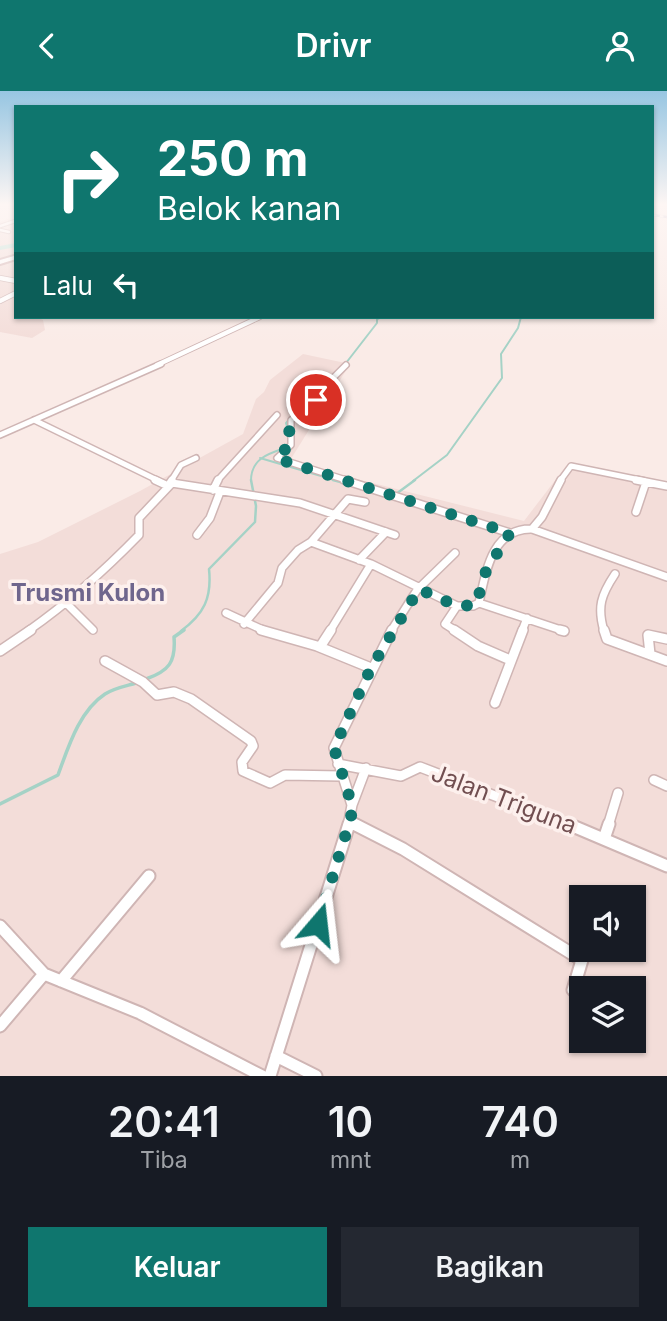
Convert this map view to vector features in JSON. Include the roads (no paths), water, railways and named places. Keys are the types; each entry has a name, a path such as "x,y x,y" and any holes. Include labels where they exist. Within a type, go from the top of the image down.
{"street":[{"path":"2,433 256,319"},
{"path":"346,365 322,389 314,404 293,419 289,429 291,445 277,458 510,533 532,529 540,523 546,505 571,466 667,486"},
{"path":"197,535 210,517 219,476 250,447 277,415"},
{"path":"34,420 168,486 176,484 300,503 395,535"},
{"path":"0,651 66,603 139,535 138,519 168,486 181,465 196,458"},
{"path":"636,512 646,482"},
{"path":"244,624 278,583 282,568 298,550 312,542 333,514 348,499 365,502"},
{"path":"532,529 667,577"},
{"path":"359,560 386,532"},
{"path":"312,542 371,564 457,606 473,607 479,603 486,571 510,533"},
{"path":"352,805 334,748 371,668 419,589 456,553"},
{"path":"320,647 371,564"},
{"path":"615,575 599,600 598,616 608,641 667,661"},
{"path":"66,603 93,630"},
{"path":"479,603 564,631"},
{"path":"457,606 445,624 478,646 510,660"},
{"path":"226,613 244,624 272,635 320,647 371,668"},
{"path":"495,703 527,618"},
{"path":"650,654 648,635 667,639"},
{"path":"105,661 141,681 158,695 178,693 220,717 251,741 253,746 241,769 267,783 285,775 341,776"},
{"name":"Jalan Triguna","path":"338,764 401,776 420,767 667,866"},
{"path":"270,1076 350,822 352,805 366,768"},
{"path":"654,780 667,786"},
{"path":"604,839 618,793"},
{"path":"350,822 403,849 569,947"},
{"path":"61,981 149,876"},
{"path":"0,926 44,974 140,1013 262,1076"},
{"path":"0,1026 44,974"},
{"path":"276,1056 316,1076"}],"waterway":[{"path":"346,363 377,323 377,319"},
{"path":"413,481 447,455 502,378 501,354 518,328 520,319"},
{"path":"289,434 286,423 290,418"},
{"path":"262,458 285,448"},
{"path":"251,480 254,467 262,458"},
{"path":"262,458 338,481"},
{"path":"181,631 196,618 205,604 209,589 209,569 255,522 256,506 251,480"},
{"path":"333,480 344,483"},
{"path":"396,494 415,480"},
{"path":"146,679 160,673 169,664 174,653 174,637 184,630"},
{"path":"0,804 58,775 81,720 88,710 109,692 136,683"}],"district":[{"name":"Trusmi Kulon","path":"88,592"}]}
